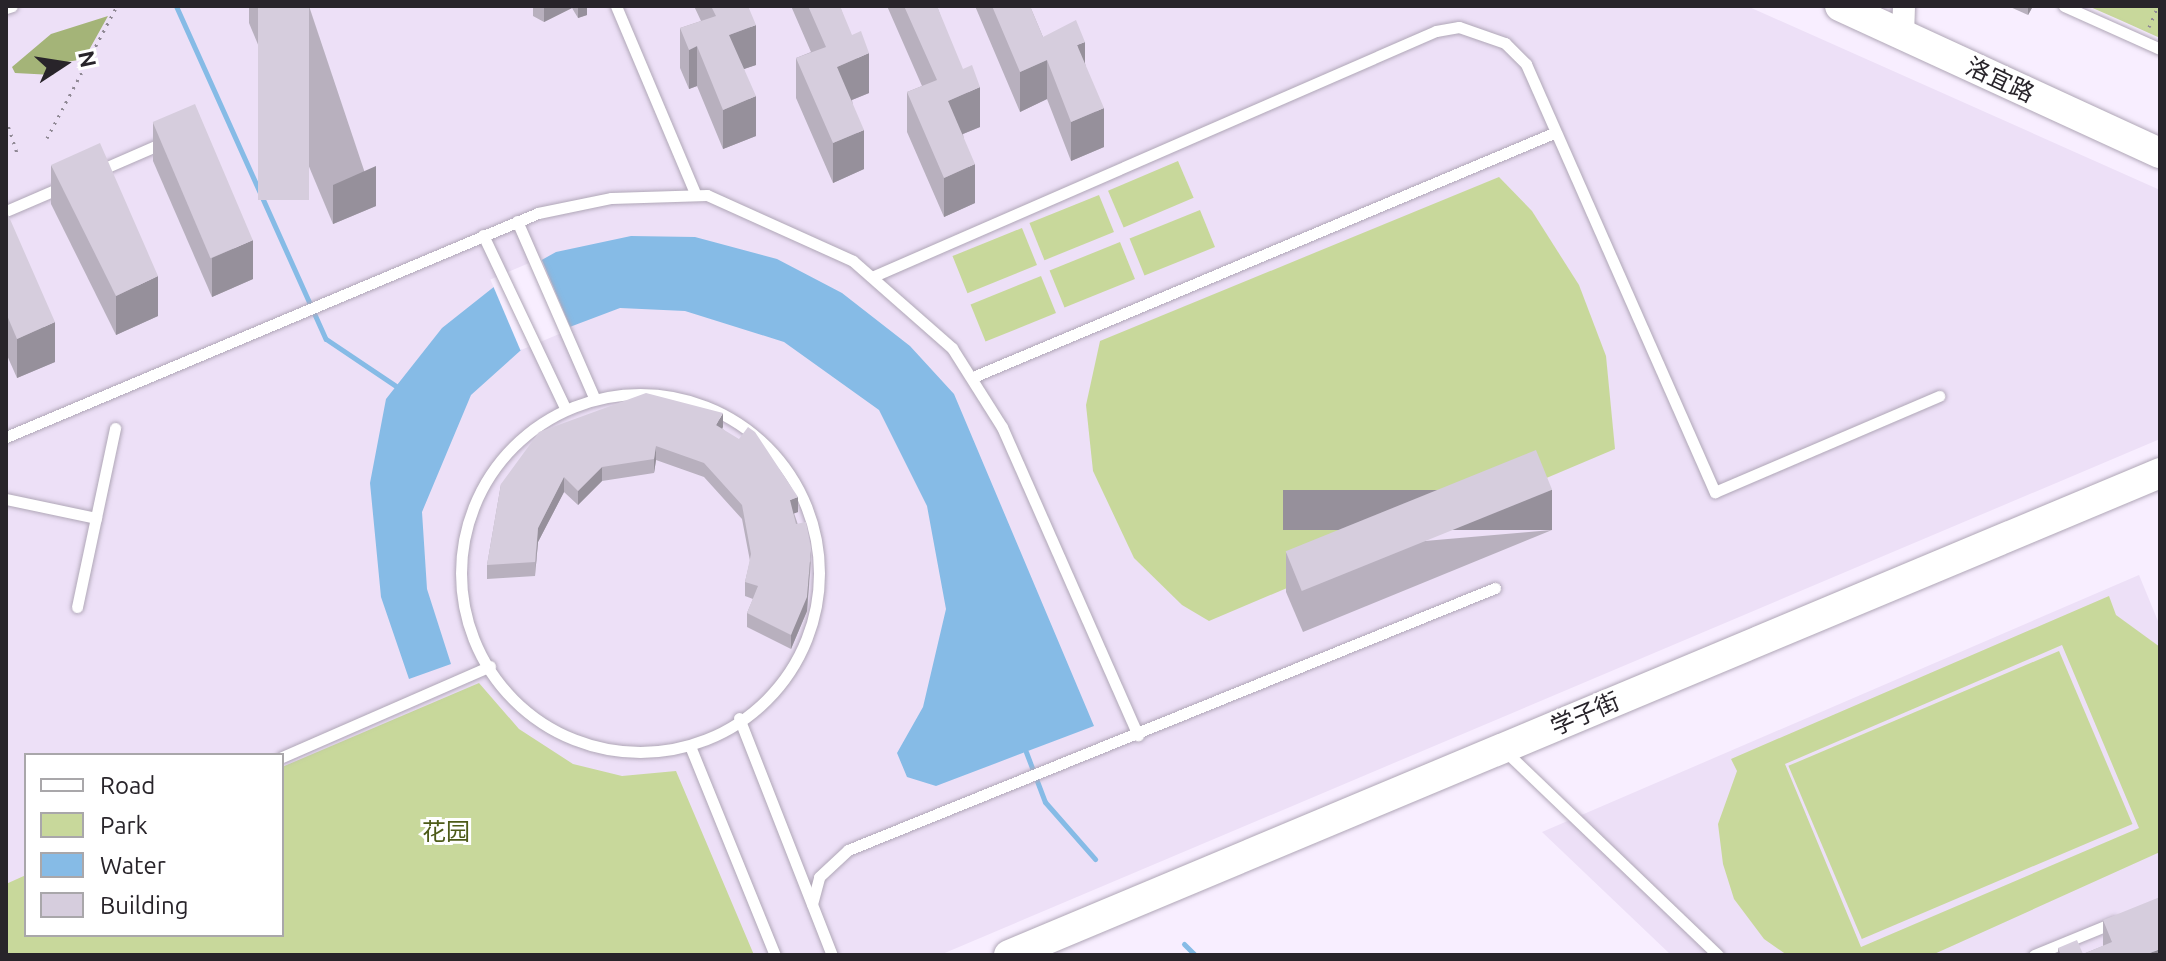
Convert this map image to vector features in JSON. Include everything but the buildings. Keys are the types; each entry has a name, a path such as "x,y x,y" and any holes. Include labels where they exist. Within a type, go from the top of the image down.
{"street":[{"name":"洛宜路","path":"1840,6 1904,20 2160,153"},
{"name":"洛宜路","path":"1872,6 2160,138"},
{"name":"学子街","path":"1029,955 2160,473"},
{"name":"学子街","path":"1009,955 2160,481"}],"lane":[{"path":"6,8 12,6"},
{"path":"616,6 695,193"},
{"path":"2064,6 2160,49"},
{"path":"874,276 1449,28 1517,50 1715,492 1939,396"},
{"path":"6,211 189,132"},
{"path":"973,377 1556,132"},
{"path":"6,437 517,221 611,198 695,193 812,239 874,276 915,308 973,377 1071,575 1138,735"},
{"path":"517,221 594,397"},
{"path":"483,235 565,408"},
{"path":"645,392 699,405 758,438 795,484 817,557 811,628 796,664 739,718 690,746 645,755 594,749 532,718 490,666 462,577 466,524 513,445 565,408 594,397 645,392"},
{"path":"77,607 115,428"},
{"path":"6,499 96,518"},
{"path":"812,904 819,877 848,850 1495,588"},
{"path":"284,756 490,666"},
{"path":"739,718 832,955"},
{"path":"690,746 775,955"},
{"path":"1505,752 1718,955"},
{"path":"2034,955 2132,915"}],"path":[{"path":"47,138 117,6"},
{"path":"2143,42 2158,6"},
{"path":"6,119 17,153"}],"shaded area":[{"path":"6,6 1747,6 2160,190 2160,439 940,955 6,955"},
{"path":"2139,575 2160,626 2160,955 1671,955 1542,832"}],"green space":[{"path":"2088,6 2160,6 2160,38 2120,20"},
{"path":"108,16 84,59 61,63 53,75 15,73 12,67 51,34"},
{"path":"1178,161 1194,198 1124,228 1108,191"},
{"path":"1499,177 1532,211 1579,285 1606,356 1615,449 1209,621 1182,605 1134,558 1093,471 1086,405 1100,341"},
{"path":"1099,195 1114,232 1044,260 1029,223"},
{"path":"1200,210 1215,247 1145,276 1130,238"},
{"path":"1022,228 1037,265 967,293 952,256"},
{"path":"1120,242 1135,279 1065,308 1050,270"},
{"path":"1041,276 1056,313 986,342 971,304"},
{"path":"2109,596 2116,615 2160,647 2160,852 1932,955 1787,955 1764,939 1734,899 1723,864 1718,824 1737,771 1731,759","holes":["2062,645 2139,828 1861,947 1785,764"]},
{"path":"2059,651 2132,824 1862,939 1788,766"},
{"name":"花园","path":"479,683 519,729 573,764 622,776 676,771 754,955 6,955 6,884 24,876 24,937 284,937 284,766"}],"water":[{"path":"631,236 695,237 777,259 842,293 910,346 954,394 1094,726 936,786 907,777 897,753 923,707 946,609 927,506 879,410 784,342 685,311 620,308 530,342 471,395 422,512 427,589 451,664 409,679 381,597 370,483 386,399 442,328 495,286 556,252"}],"pier":[{"path":"541,258 571,329 520,350 490,279"}],"waterway":[{"path":"176,6 326,339 396,386"},
{"path":"1026,752 1045,802 1095,859"},
{"path":"1184,944 1195,955"}]}
